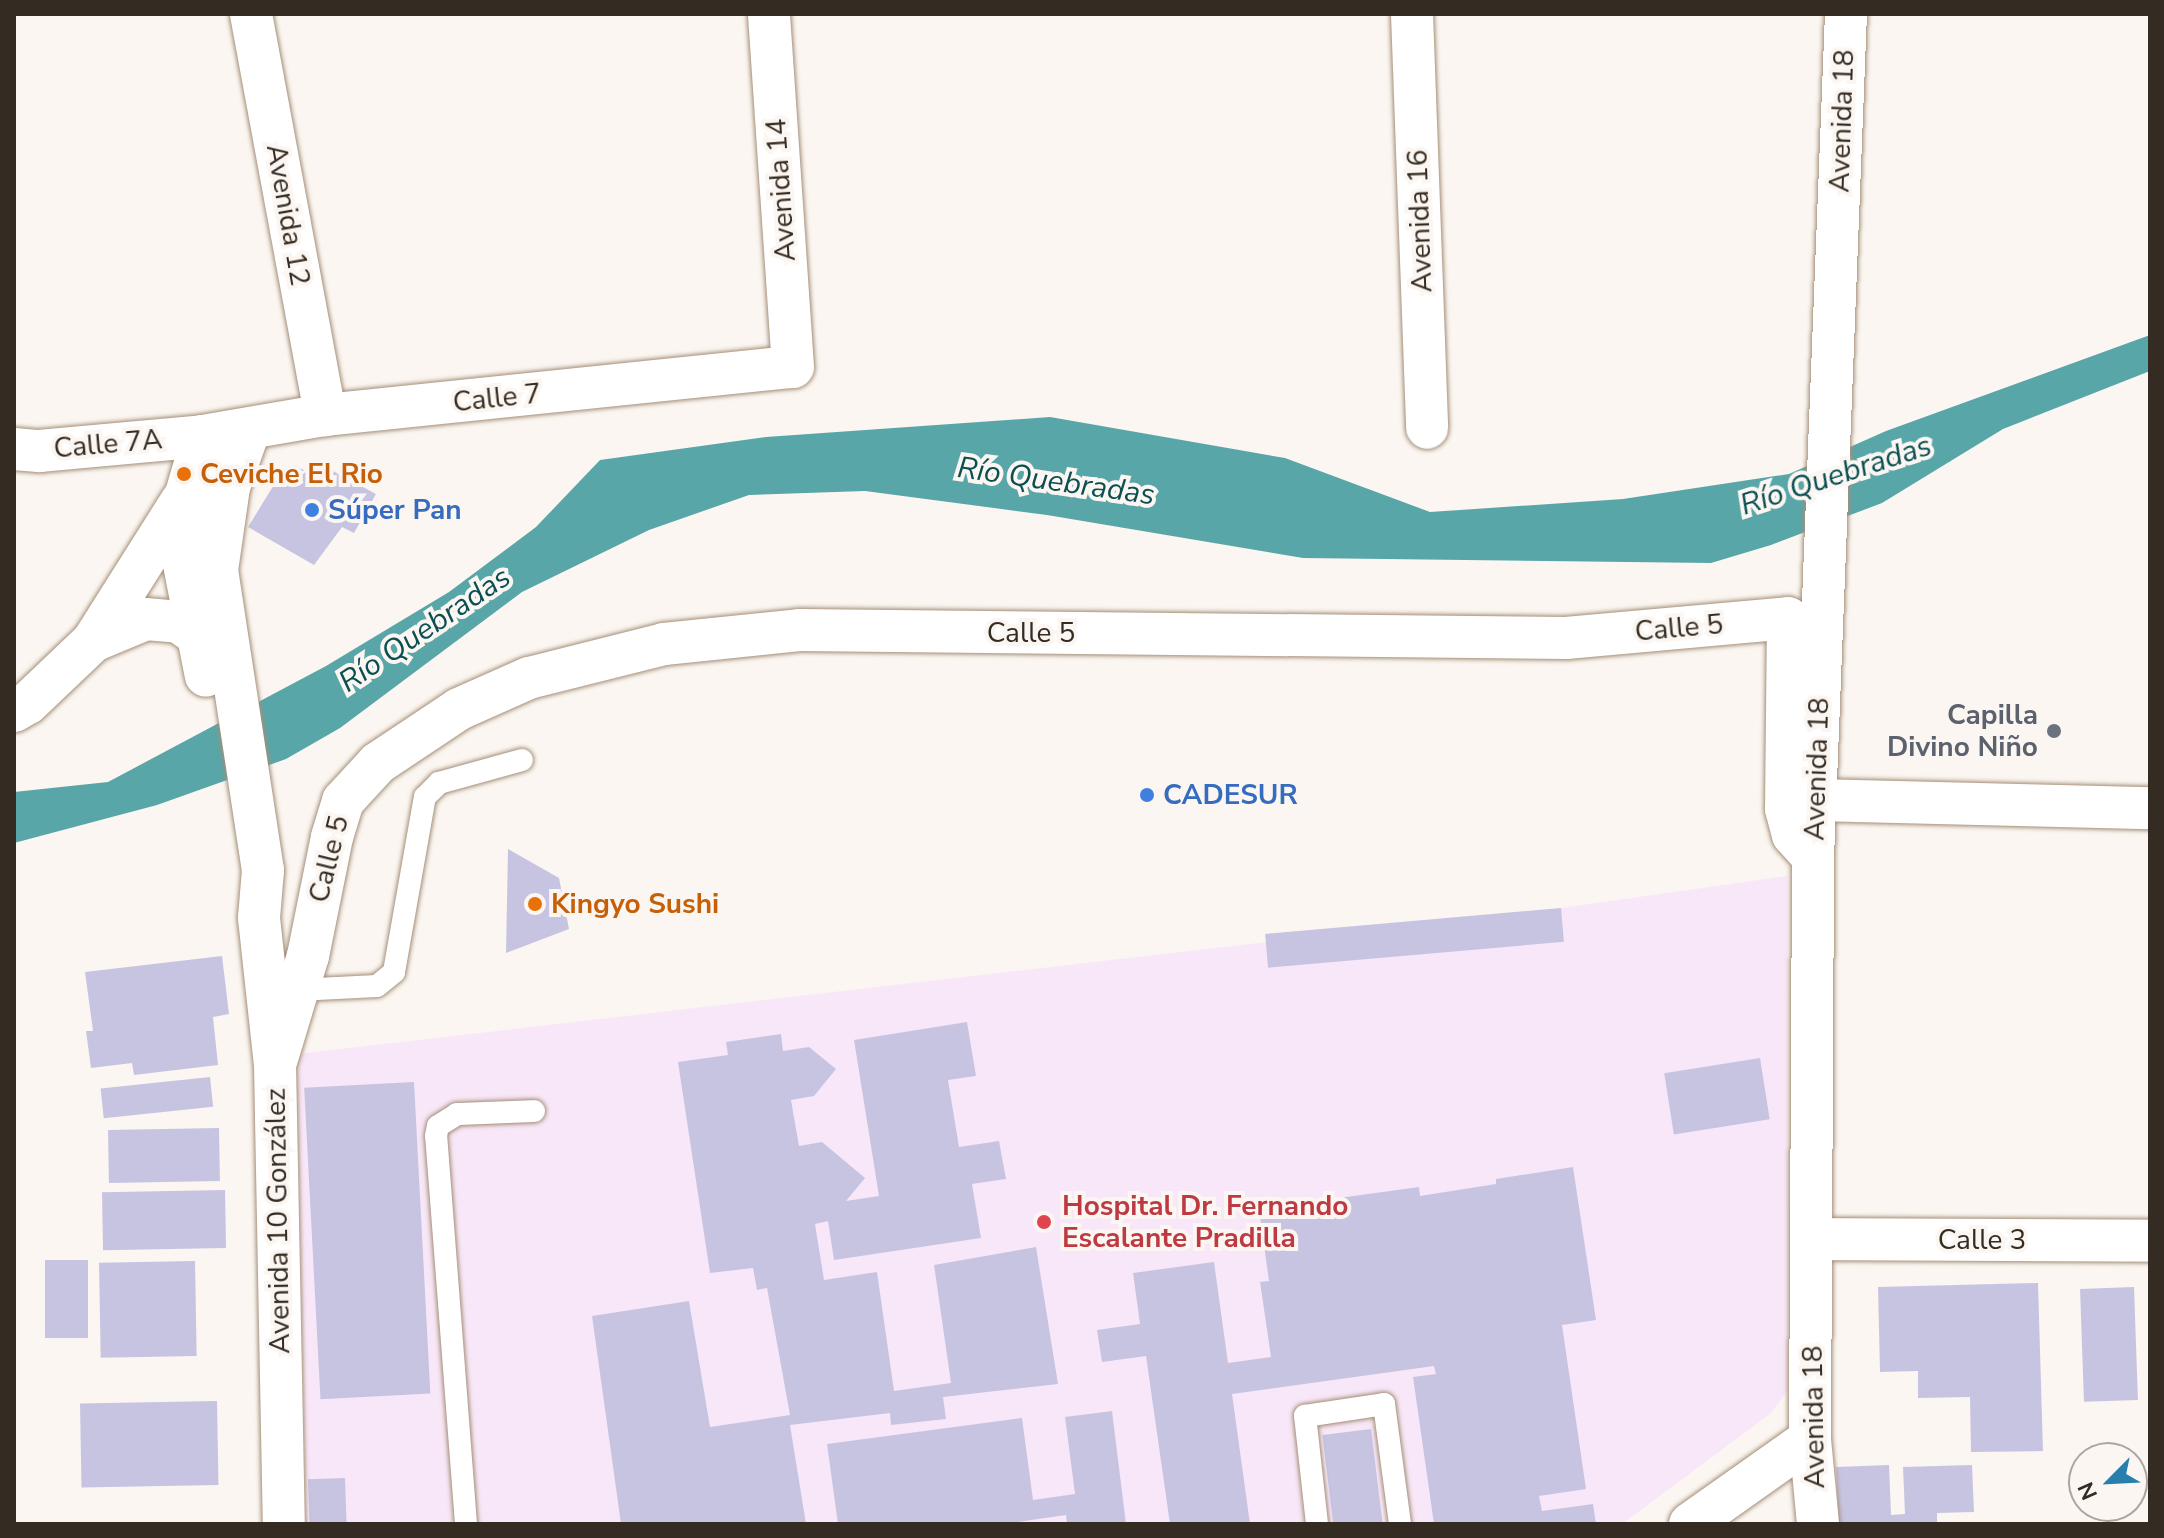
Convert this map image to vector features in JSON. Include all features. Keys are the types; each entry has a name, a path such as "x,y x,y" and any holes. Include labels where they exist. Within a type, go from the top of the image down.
{"street":[{"name":"Avenida 12","path":"251,14 325,415"},
{"name":"Avenida 14","path":"769,14 793,367"},
{"name":"Avenida 16","path":"1412,14 1427,428"},
{"name":"Avenida 18","path":"1818,1524 1810,1439 1814,1239 1813,857 1846,14"},
{"name":"Calle 7","path":"203,436 249,431 325,415 793,367"},
{"name":"Avenida 10 González","path":"210,655 217,570 229,487 249,431"},
{"name":"Avenida 10 González","path":"203,436 186,494 181,549 210,655 247,829 242,876 259,918 275,1065 284,1524"},
{"name":"Calle 7A","path":"14,449 39,451 203,436"},
{"path":"14,711 28,703 93,641 186,494"},
{"name":"Calle 5","path":"275,1065 297,990 343,801 378,763 421,731 459,709 529,678 664,644 799,630 1566,638 1788,618 1786,809 1793,835 1813,857"},
{"path":"93,641 146,619 179,622 210,655"},
{"path":"1816,800 2150,808"},
{"name":"Calle 3","path":"1814,1239 2150,1241"},
{"path":"1690,1524 1810,1439"}],"lane":[{"path":"297,990 377,986 394,972 425,797 439,783 522,760"},
{"path":"466,1524 436,1136 438,1126 457,1114 534,1111"},
{"path":"1317,1524 1305,1416 1384,1404 1400,1524"}],"shaded area":[{"name":"Hospital Dr. Fernando Escalante Pradilla","path":"1787,876 1788,1390 1771,1413 1622,1524 306,1524 297,1054 1561,908"}],"water":[{"name":"Río Quebradas","path":"2150,335 2150,371 2003,429 1882,503 1771,545 1711,563 1303,558 1047,515 865,491 749,495 649,530 522,592 340,728 286,759 157,805 14,843 14,792 108,782 326,666 449,592 536,527 600,460 766,437 1050,417 1285,458 1430,512 1623,499 1789,474 1886,431"}],"building":[{"name":"Súper Pan","path":"314,461 376,494 354,533 342,527 314,565 248,527 283,470 295,465 308,473"},
{"name":"Kingyo Sushi","path":"508,849 559,878 569,929 506,953"},
{"path":"1561,908 1564,942 1268,968 1265,934"},
{"path":"222,956 229,1014 213,1017 218,1065 134,1075 132,1063 91,1068 86,1031 93,1031 85,972"},
{"path":"967,1022 976,1076 948,1080 959,1147 999,1141 1006,1179 972,1184 981,1238 834,1260 828,1221 815,1224 824,1280 877,1272 894,1391 951,1383 934,1265 1036,1247 1058,1384 943,1397 946,1419 891,1425 890,1413 790,1425 806,1524 621,1524 592,1316 689,1301 710,1427 790,1415 767,1288 757,1290 753,1268 710,1273 678,1062 728,1055 726,1042 781,1034 783,1051 809,1047 836,1069 814,1096 791,1100 799,1146 822,1142 865,1178 846,1201 879,1196 854,1040"},
{"path":"1760,1058 1770,1119 1674,1134 1664,1073"},
{"path":"210,1077 213,1107 104,1118 101,1088"},
{"path":"414,1082 430,1394 320,1399 304,1088"},
{"path":"219,1128 220,1181 109,1183 108,1130"},
{"path":"1573,1167 1596,1320 1562,1325 1586,1489 1539,1496 1542,1511 1593,1504 1596,1524 1434,1524 1413,1377 1436,1374 1434,1366 1232,1394 1250,1524 1170,1524 1146,1356 1102,1362 1097,1330 1140,1324 1133,1273 1214,1262 1228,1363 1271,1357 1260,1282 1269,1281 1259,1209 1419,1187 1420,1196 1496,1184 1496,1179"},
{"path":"225,1190 226,1248 103,1250 102,1192"},
{"path":"45,1260 88,1260 88,1338 45,1338"},
{"path":"195,1261 197,1356 101,1358 99,1263"},
{"path":"2038,1283 2043,1451 1971,1452 1970,1397 1918,1398 1918,1371 1880,1372 1878,1287"},
{"path":"2134,1287 2138,1400 2084,1402 2080,1289"},
{"path":"217,1401 218,1485 81,1487 80,1403"},
{"path":"1112,1411 1126,1524 1067,1524 1066,1515 1004,1524 838,1524 827,1444 1022,1418 1033,1500 1075,1494 1065,1417"},
{"path":"1371,1429 1383,1524 1333,1524 1322,1435"},
{"path":"1889,1465 1891,1515 1905,1514 1903,1467 1972,1465 1974,1512 1937,1513 1937,1524 1839,1524 1836,1467"},
{"path":"345,1478 347,1524 310,1524 308,1479"}],"place":[{"name":"Ceviche El Rio","path":"184,474"},
{"name":"Súper Pan","path":"312,510"},
{"name":"Capilla Divino Niño","path":"2054,731"},
{"name":"CADESUR","path":"1147,795"},
{"name":"Kingyo Sushi","path":"535,904"},
{"name":"Hospital Dr. Fernando Escalante Pradilla","path":"1044,1222"}]}
